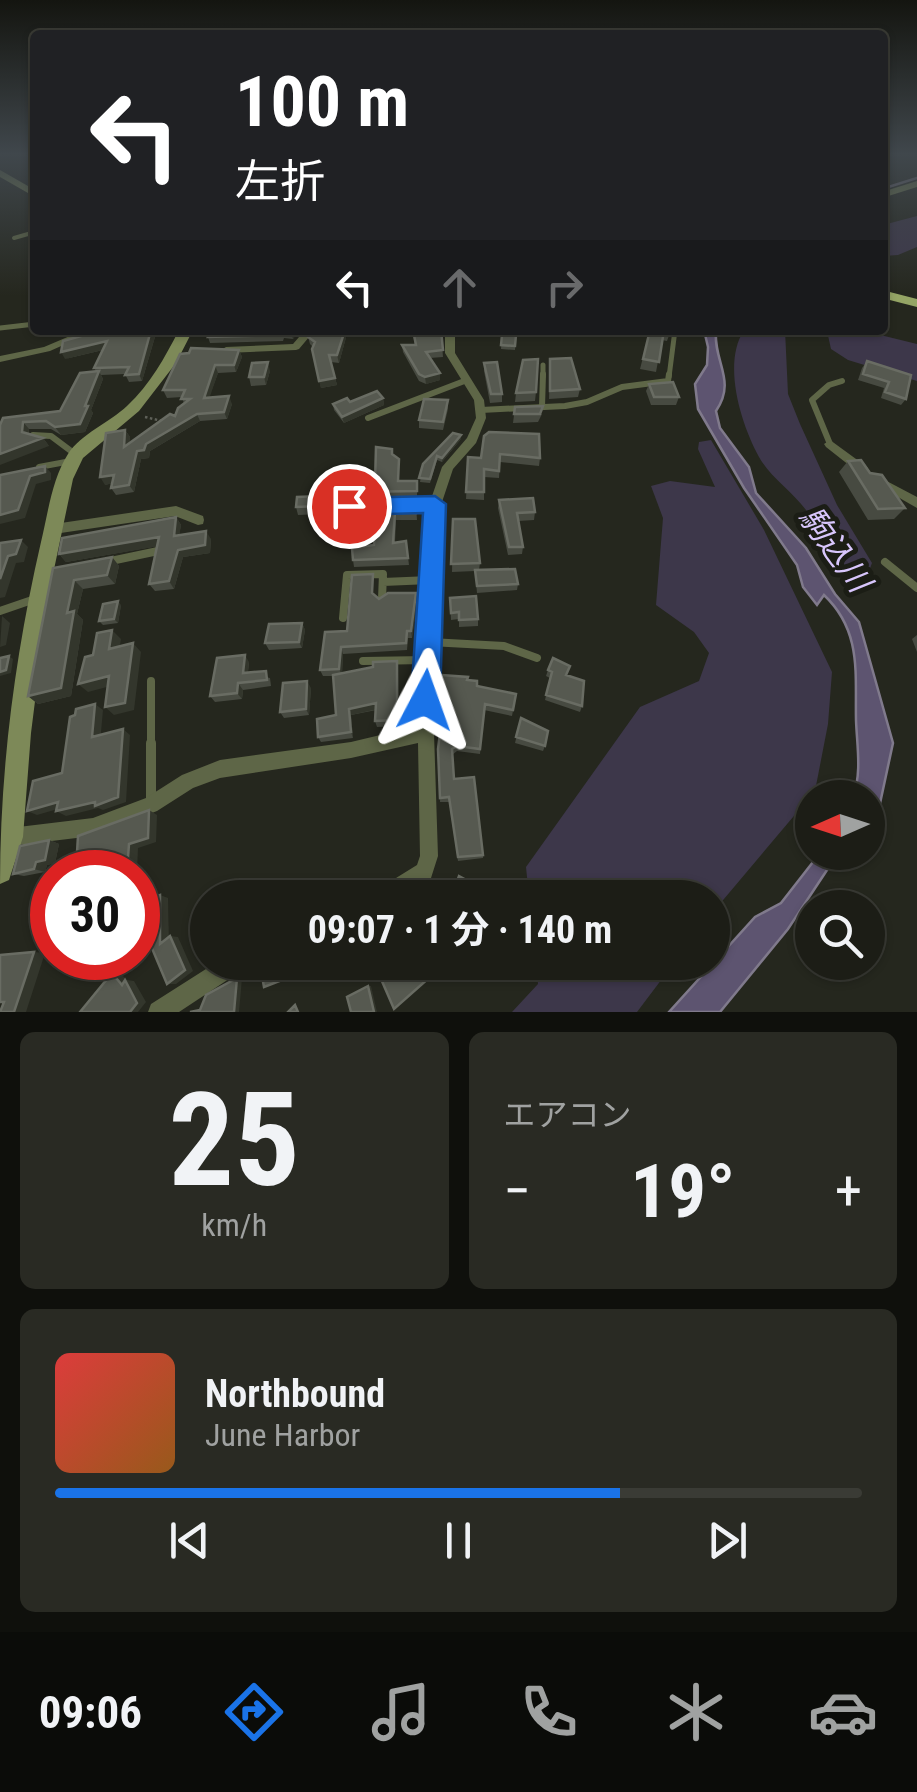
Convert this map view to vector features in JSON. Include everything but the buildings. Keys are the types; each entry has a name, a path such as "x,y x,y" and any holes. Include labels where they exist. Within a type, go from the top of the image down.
{"main road":[{"path":"888,296 917,303"},
{"path":"0,871 10,837 19,734 38,598 52,572 54,529 74,458 126,417 184,342"}],"street":[{"path":"0,359 47,349 79,335"},
{"path":"218,350 296,348 306,335"},
{"path":"410,880 424,871 429,856 426,733 431,580 426,505 479,428 481,410 447,344 449,335"},
{"path":"830,444 885,485 917,503"},
{"path":"54,529 176,512 198,520"},
{"path":"10,837 93,827 150,805 188,781 220,768 351,750 426,733"},
{"path":"159,1012 210,980"}],"lane":[{"path":"14,238 30,233"},
{"path":"0,328 30,325"},
{"path":"481,410 587,402 622,387 668,381 674,335"},
{"path":"542,407 543,365"},
{"path":"368,418 466,380"},
{"path":"830,444 812,400 829,385 842,381"},
{"path":"33,436 51,436 74,458"},
{"path":"32,470 74,458"},
{"path":"100,562 158,551"},
{"path":"885,562 917,588"},
{"path":"343,618 348,575 384,574 382,599"},
{"path":"383,582 431,580"},
{"path":"0,611 38,598"},
{"path":"429,642 504,646 537,658"},
{"path":"363,661 428,660"},
{"path":"150,805 151,681"}],"shaded area":[{"path":"917,216 917,247 888,256 888,224"},
{"path":"705,335 716,335 724,380 722,400 716,411 720,428 749,467 756,493 806,548 835,594 859,622 893,743 885,780 857,780 851,638 824,595 817,605 803,587 797,565 744,488 698,409 695,384 707,365"},
{"path":"742,335 785,335 788,394 837,505 872,563 866,579 839,560 806,510 759,457 736,394"},
{"path":"828,335 880,335 917,344 917,381 848,360 831,349"},
{"path":"711,440 764,530 832,672 828,724 817,780 795,780 795,815 730,892 730,880 527,880 526,867 640,707 699,681 709,653 694,632 656,605 663,518 651,486 670,481 715,487 698,449 699,442"},
{"path":"807,870 827,870 814,890 795,890 795,918 720,1012 669,1012 698,980 730,980 730,945 755,917 781,903"},
{"path":"538,980 661,980 637,1012 512,1012"}],"route":[{"path":"349,506 435,504 425,700"}],"water label":[{"name":"駒込川","path":"835,549"}]}
